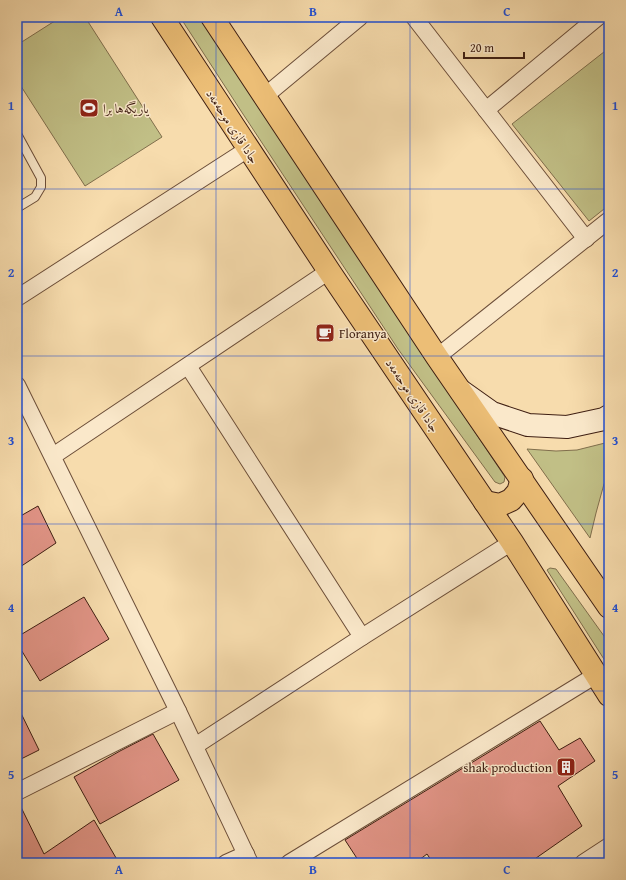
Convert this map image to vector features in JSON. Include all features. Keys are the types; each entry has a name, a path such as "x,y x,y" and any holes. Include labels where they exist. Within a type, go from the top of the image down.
{"main road":[{"name":"جادا قازی موحەمەد","path":"162,17 329,271 512,542 609,695"},
{"path":"212,17 460,391 609,607"},
{"path":"485,502 500,505 511,500 518,492 522,479"}],"street":[{"path":"264,96 360,17"},
{"path":"414,17 586,239"},
{"path":"486,110 598,17"},
{"path":"605,17 609,22"},
{"path":"17,298 248,149"},
{"path":"438,357 609,220"},
{"path":"53,456 329,271"},
{"path":"188,366 362,637"},
{"path":"17,385 24,415 53,456 248,858 226,863"},
{"path":"460,391 492,413 528,425 567,427 609,416"},
{"path":"195,746 362,637 512,542"},
{"path":"289,863 596,675"},
{"path":"17,792 178,711"},
{"path":"582,863 609,846"}],"lane":[{"path":"17,134 41,178 41,187 35,197 17,208"}],"shaded area":[{"name":"یاریگەها برا","path":"61,17 85,17 162,137 85,186 17,80 17,45"},
{"path":"180,17 201,17 335,223 505,477 504,482 500,484 495,482 398,349"},
{"path":"609,48 609,205 589,221 512,124"},
{"path":"609,442 609,477 604,484 590,538 527,449 556,451 577,450"},
{"path":"550,568 556,569 609,643 609,667 547,570"}],"building":[{"path":"38,506 56,543 17,569 17,518"},
{"path":"84,597 109,639 40,681 17,643 17,637"},
{"path":"17,705 39,750 17,761"},
{"path":"540,721 559,750 580,738 595,761 558,786 582,826 529,863 433,863 427,854 415,863 360,863 345,840"},
{"path":"153,734 179,780 100,824 74,777"},
{"path":"17,801 44,854 94,820 119,863 17,863"}],"place":[{"name":"یاریگەها برا","path":"89,108"},
{"name":"Floranya","path":"325,333"},
{"name":"shak production","path":"566,767"}]}
